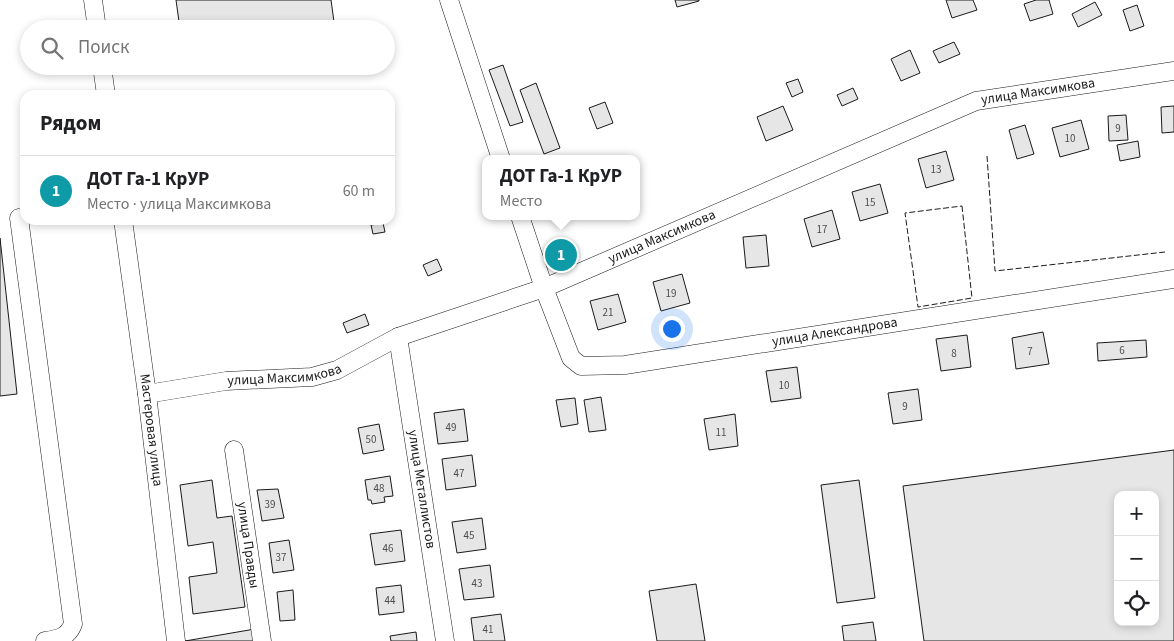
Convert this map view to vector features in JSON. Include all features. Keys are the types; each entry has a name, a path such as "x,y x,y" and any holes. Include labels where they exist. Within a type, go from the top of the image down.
{"street":[{"path":"93,0 96,20"},
{"path":"450,0 501,155"},
{"name":"улица Максимкова","path":"147,394 226,381 312,377 337,370 398,337 544,288 976,101 1174,70"},
{"path":"103,75 105,90"},
{"path":"19,218 73,624 68,634 63,638 45,641"},
{"name":"улица Александрова","path":"521,220 544,288 571,358 581,366 625,366 1174,279"},
{"name":"Мастеровая улица","path":"124,225 147,394 176,641"},
{"name":"улица Металлистов","path":"398,337 445,641"},
{"name":"улица Правды","path":"234,450 262,641"}],"building":[{"path":"176,0 331,0 334,20 179,20"},
{"path":"675,0 699,0 699,1 677,7"},
{"path":"946,0 973,0 977,10 952,18"},
{"path":"1036,0 1049,0 1053,14 1030,21 1024,4"},
{"path":"1095,2 1102,15 1078,27 1072,14"},
{"path":"1137,5 1144,26 1130,31 1123,10"},
{"path":"954,42 960,54 939,63 933,51"},
{"path":"910,50 920,73 901,81 891,59"},
{"path":"503,65 523,122 510,126 489,70"},
{"path":"798,79 803,92 792,97 786,83"},
{"path":"536,83 560,148 544,154 520,90"},
{"path":"853,88 858,99 842,106 837,95"},
{"path":"605,102 613,123 597,129 589,108"},
{"path":"783,106 793,130 766,141 757,117"},
{"path":"1174,106 1174,132 1162,133 1161,107"},
{"path":"1126,115 1128,140 1109,141 1108,116"},
{"path":"1081,120 1089,149 1060,157 1052,128"},
{"path":"1025,125 1034,154 1017,159 1009,130"},
{"path":"1138,141 1140,157 1120,161 1117,145"},
{"path":"946,151 954,180 926,188 918,159"},
{"path":"880,184 888,213 860,221 852,192"},
{"path":"832,210 840,239 812,247 804,219"},
{"path":"371,225 383,225 385,232 373,234"},
{"path":"766,235 769,266 746,268 743,237"},
{"path":"0,238 17,394 0,396"},
{"path":"437,259 442,270 428,276 423,265"},
{"path":"682,274 690,303 661,311 653,282"},
{"path":"618,294 626,322 598,330 590,301"},
{"path":"365,314 369,325 347,333 343,323"},
{"path":"1043,332 1049,364 1016,369 1012,338"},
{"path":"967,335 971,367 941,371 936,339"},
{"path":"1146,340 1147,357 1098,361 1097,343"},
{"path":"797,367 801,398 771,402 766,371"},
{"path":"918,389 922,420 893,424 888,393"},
{"path":"601,397 606,430 589,432 584,400"},
{"path":"575,398 578,424 561,427 556,400"},
{"path":"464,409 468,441 438,444 434,413"},
{"path":"735,414 738,446 709,450 704,419"},
{"path":"379,424 384,450 363,454 358,428"},
{"path":"1174,450 1174,641 924,641 903,486"},
{"path":"472,455 476,486 446,490 442,459"},
{"path":"390,476 393,496 384,497 385,502 372,504 371,500 368,500 365,480"},
{"path":"212,480 217,518 232,516 245,607 193,614 189,577 217,573 213,542 188,546 180,485"},
{"path":"859,480 875,598 837,603 821,485"},
{"path":"278,489 284,518 262,521 257,490"},
{"path":"482,518 486,549 457,553 452,522"},
{"path":"401,530 405,561 375,565 370,534"},
{"path":"289,540 294,570 273,573 269,543"},
{"path":"490,565 494,597 464,600 459,569"},
{"path":"696,584 705,641 657,641 649,591"},
{"path":"401,585 404,612 379,615 376,588"},
{"path":"293,590 295,620 280,621 277,592"},
{"path":"501,614 505,641 474,641 471,618"},
{"path":"873,622 876,641 844,641 842,626"},
{"path":"255,629 257,641 185,641"},
{"path":"416,632 417,641 391,641 390,636"}],"fence":[{"path":"987,156 995,271 1165,252"},
{"path":"962,206 972,298 918,307 905,213 962,206"}],"place":[{"name":"ДОТ Га-1 КрУР","path":"561,255"}]}
